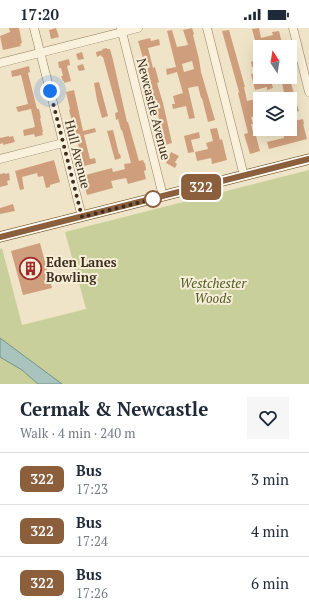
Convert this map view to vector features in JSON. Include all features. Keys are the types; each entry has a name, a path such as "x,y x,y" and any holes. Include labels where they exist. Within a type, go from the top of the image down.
{"main road":[{"path":"0,237 309,159"}],"street":[{"name":"Hull Avenue","path":"34,28 82,217"},
{"path":"0,63 121,30 138,28"},
{"path":"207,28 244,176"},
{"path":"293,28 309,92"},
{"name":"Newcastle Avenue","path":"121,30 163,196"},
{"path":"0,159 63,143"}],"green space":[{"name":"Westchester Woods","path":"309,170 309,384 62,384 0,338 0,249 2,248 22,325 86,309 65,232"},
{"path":"0,357 22,370 38,384 0,384"}],"water":[{"path":"0,338 62,384 38,384 22,370 0,357"}],"building":[{"path":"9,28 19,28 22,43 20,44 21,46 3,50 0,36 10,32"},
{"path":"56,28 59,37 51,39 49,30"},
{"path":"192,28 201,72 215,120 208,122 198,86 188,88 195,118 189,119 186,106 173,109 172,104 175,104 173,96 183,93 177,72 167,75 166,69 176,67 167,31 172,30 177,47 188,45 183,30","holes":["192,61 194,69 184,72 182,64"]},
{"path":"259,28 261,38 273,35 272,32 279,31 281,40 255,40 252,29"},
{"path":"229,30 245,87 247,101 253,100 253,117 251,117 253,124 251,124 253,136 256,136 260,151 250,154 244,134 248,133 239,92 222,31"},
{"path":"150,38 151,41 159,39 160,45 148,48 153,68 155,67 159,82 157,83 172,143 165,145 138,41"},
{"path":"107,48 110,49 127,122 139,161 143,160 145,163 146,170 144,171 146,179 128,184 126,178 111,181 113,188 87,195 82,176 112,168 113,172 125,169 124,164 131,163 122,130 118,119 116,120 115,113 118,112 103,57 101,55 97,57 96,52"},
{"path":"82,52 84,59 78,60 76,54"},
{"path":"69,59 70,65 67,66 71,81 64,83 61,76 63,76 61,68 59,68 58,62"},
{"path":"83,64 85,70 79,71 77,66"},
{"path":"29,66 30,72 28,73 37,109 39,109 43,132 43,135 35,137 34,134 24,136 23,130 35,127 31,109 18,112 16,107 28,104 21,75 12,77 11,71"},
{"path":"99,82 108,116 102,118 94,83"},
{"path":"254,84 272,84 273,88 267,90 267,87 255,90"},
{"path":"282,84 291,84 293,92 284,92"},
{"path":"74,90 83,131 95,128 96,132 84,135 90,159 95,158 96,163 84,166 69,110 66,92"},
{"path":"303,119 307,139 269,149 267,142 284,138 284,136 297,136 297,120"},
{"path":"217,128 220,140 222,139 227,160 212,164 211,158 197,161 195,152 208,149 206,143 213,141 210,129"},
{"path":"113,130 121,158 115,160 107,131"},
{"path":"199,132 200,138 191,140 194,152 188,153 184,136"},
{"path":"13,136 15,142 3,145 3,143 0,144 0,138"},
{"path":"171,152 179,156 175,162 177,164 175,168 166,163"},
{"path":"54,160 60,182 46,188 43,176 38,177 37,173 22,177 24,189 20,190 15,171"},
{"path":"9,173 10,180 7,181 8,185 0,187 0,174"},
{"path":"13,204 15,211 0,214 0,208"},
{"name":"Eden Lanes Bowling","path":"40,243 52,288 23,295 11,251"}],"bus line":[{"name":"322","path":"0,237 309,159"}],"place":[{"name":"Eden Lanes Bowling","path":"31,269"}],"route":[{"path":"50,91 82,217 153,199"}]}
